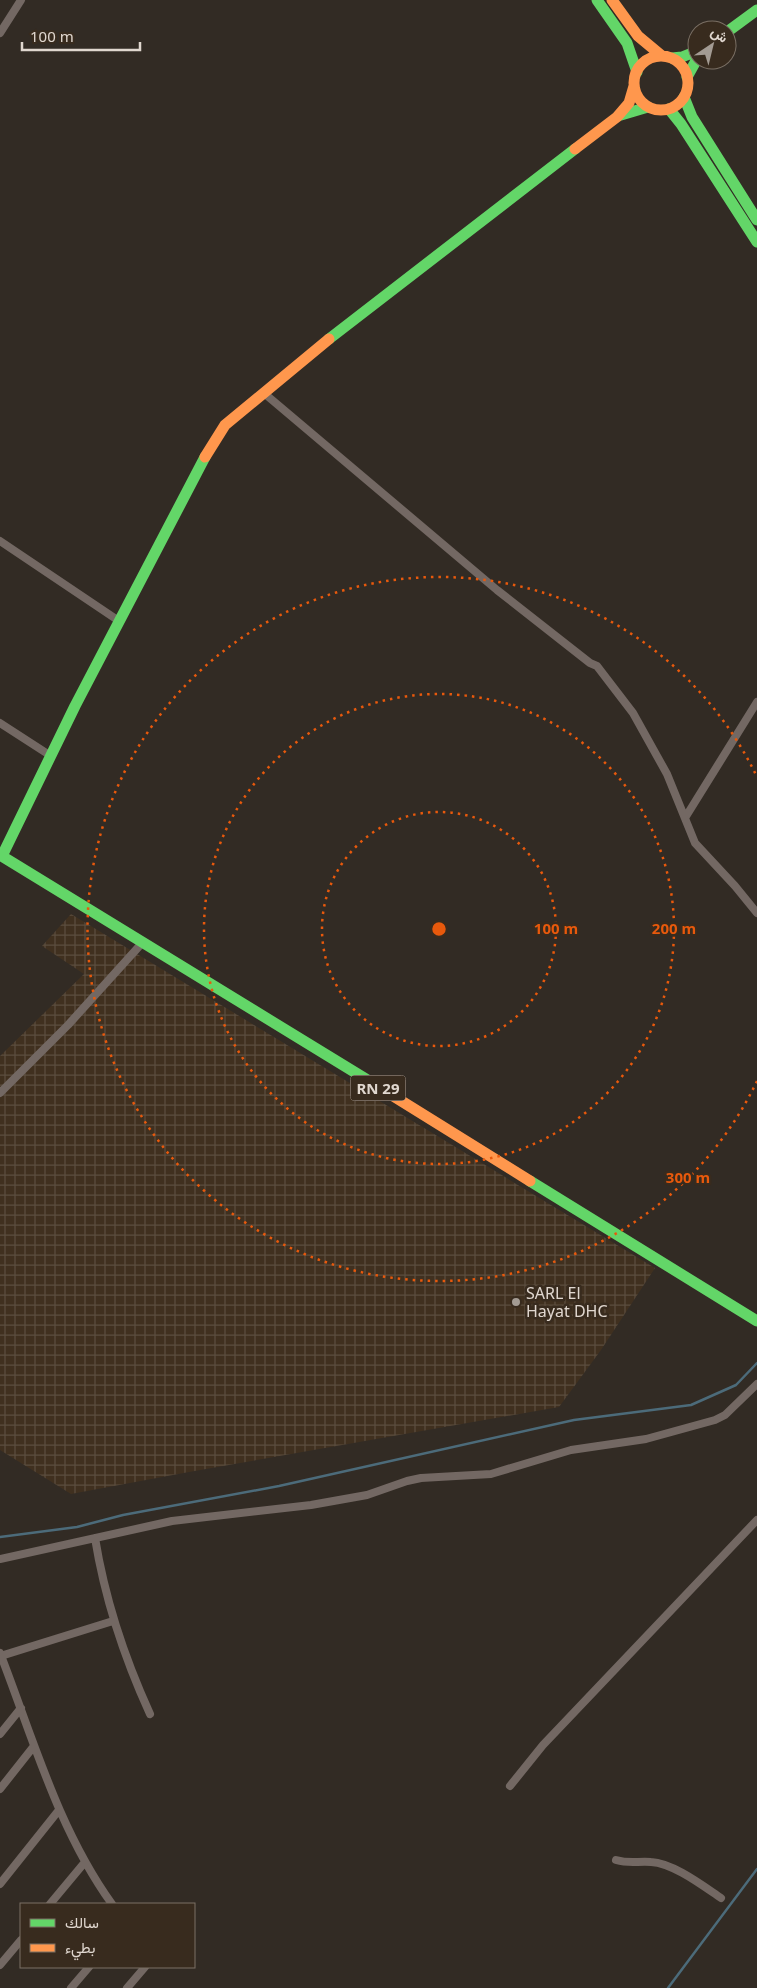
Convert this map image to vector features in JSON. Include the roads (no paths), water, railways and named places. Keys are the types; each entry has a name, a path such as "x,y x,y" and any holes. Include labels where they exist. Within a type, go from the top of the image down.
{"main road":[{"path":"1,856 119,621 209,449 225,425 265,394 358,315 617,117 629,103 636,72 632,53 627,42 597,0"},
{"path":"612,0 638,36 666,57 680,64 687,77 688,87 684,97 678,104 668,109 658,110 648,107 633,110 617,117"},
{"path":"737,25 757,10"},
{"path":"636,72 647,60 687,55"},
{"path":"687,77 691,70"},
{"path":"634,86 637,96 648,107"},
{"path":"684,97 692,117 757,220"},
{"path":"668,109 681,124 757,242"},
{"name":"RN 29","path":"1,856 757,1321"}],"street":[{"path":"0,33 21,0"},
{"path":"265,394 496,590 590,663 597,666 633,713 667,774 695,843 757,913"},
{"path":"0,541 119,621"},
{"path":"684,818 757,702"},
{"path":"0,724 51,756"},
{"path":"0,1092 68,1025 143,942"},
{"path":"0,1559 172,1521 267,1511 339,1500 367,1495 421,1478 491,1474 571,1450 646,1439 715,1420 725,1415 757,1384"},
{"path":"510,1786 543,1745 757,1520"},
{"path":"95,1538 103,1580 114,1620 126,1658 150,1714"},
{"path":"111,1903 85,1862 60,1810 34,1746 1,1654 114,1620"},
{"path":"0,1734 21,1708"},
{"path":"0,1789 34,1746"},
{"path":"0,1884 60,1810"},
{"path":"616,1860 628,1864 651,1862 665,1865 702,1885 721,1898"},
{"path":"51,1903 85,1862"},
{"path":"0,1965 20,1941"},
{"path":"71,1988 88,1968"},
{"path":"128,1988 144,1968"}],"waterway":[{"path":"0,1537 77,1527 123,1515 279,1486 574,1420 691,1405 736,1385 757,1363"},
{"path":"668,1988 757,1869"}],"place":[{"name":"SARL El Hayat DHC","path":"516,1302"}]}
